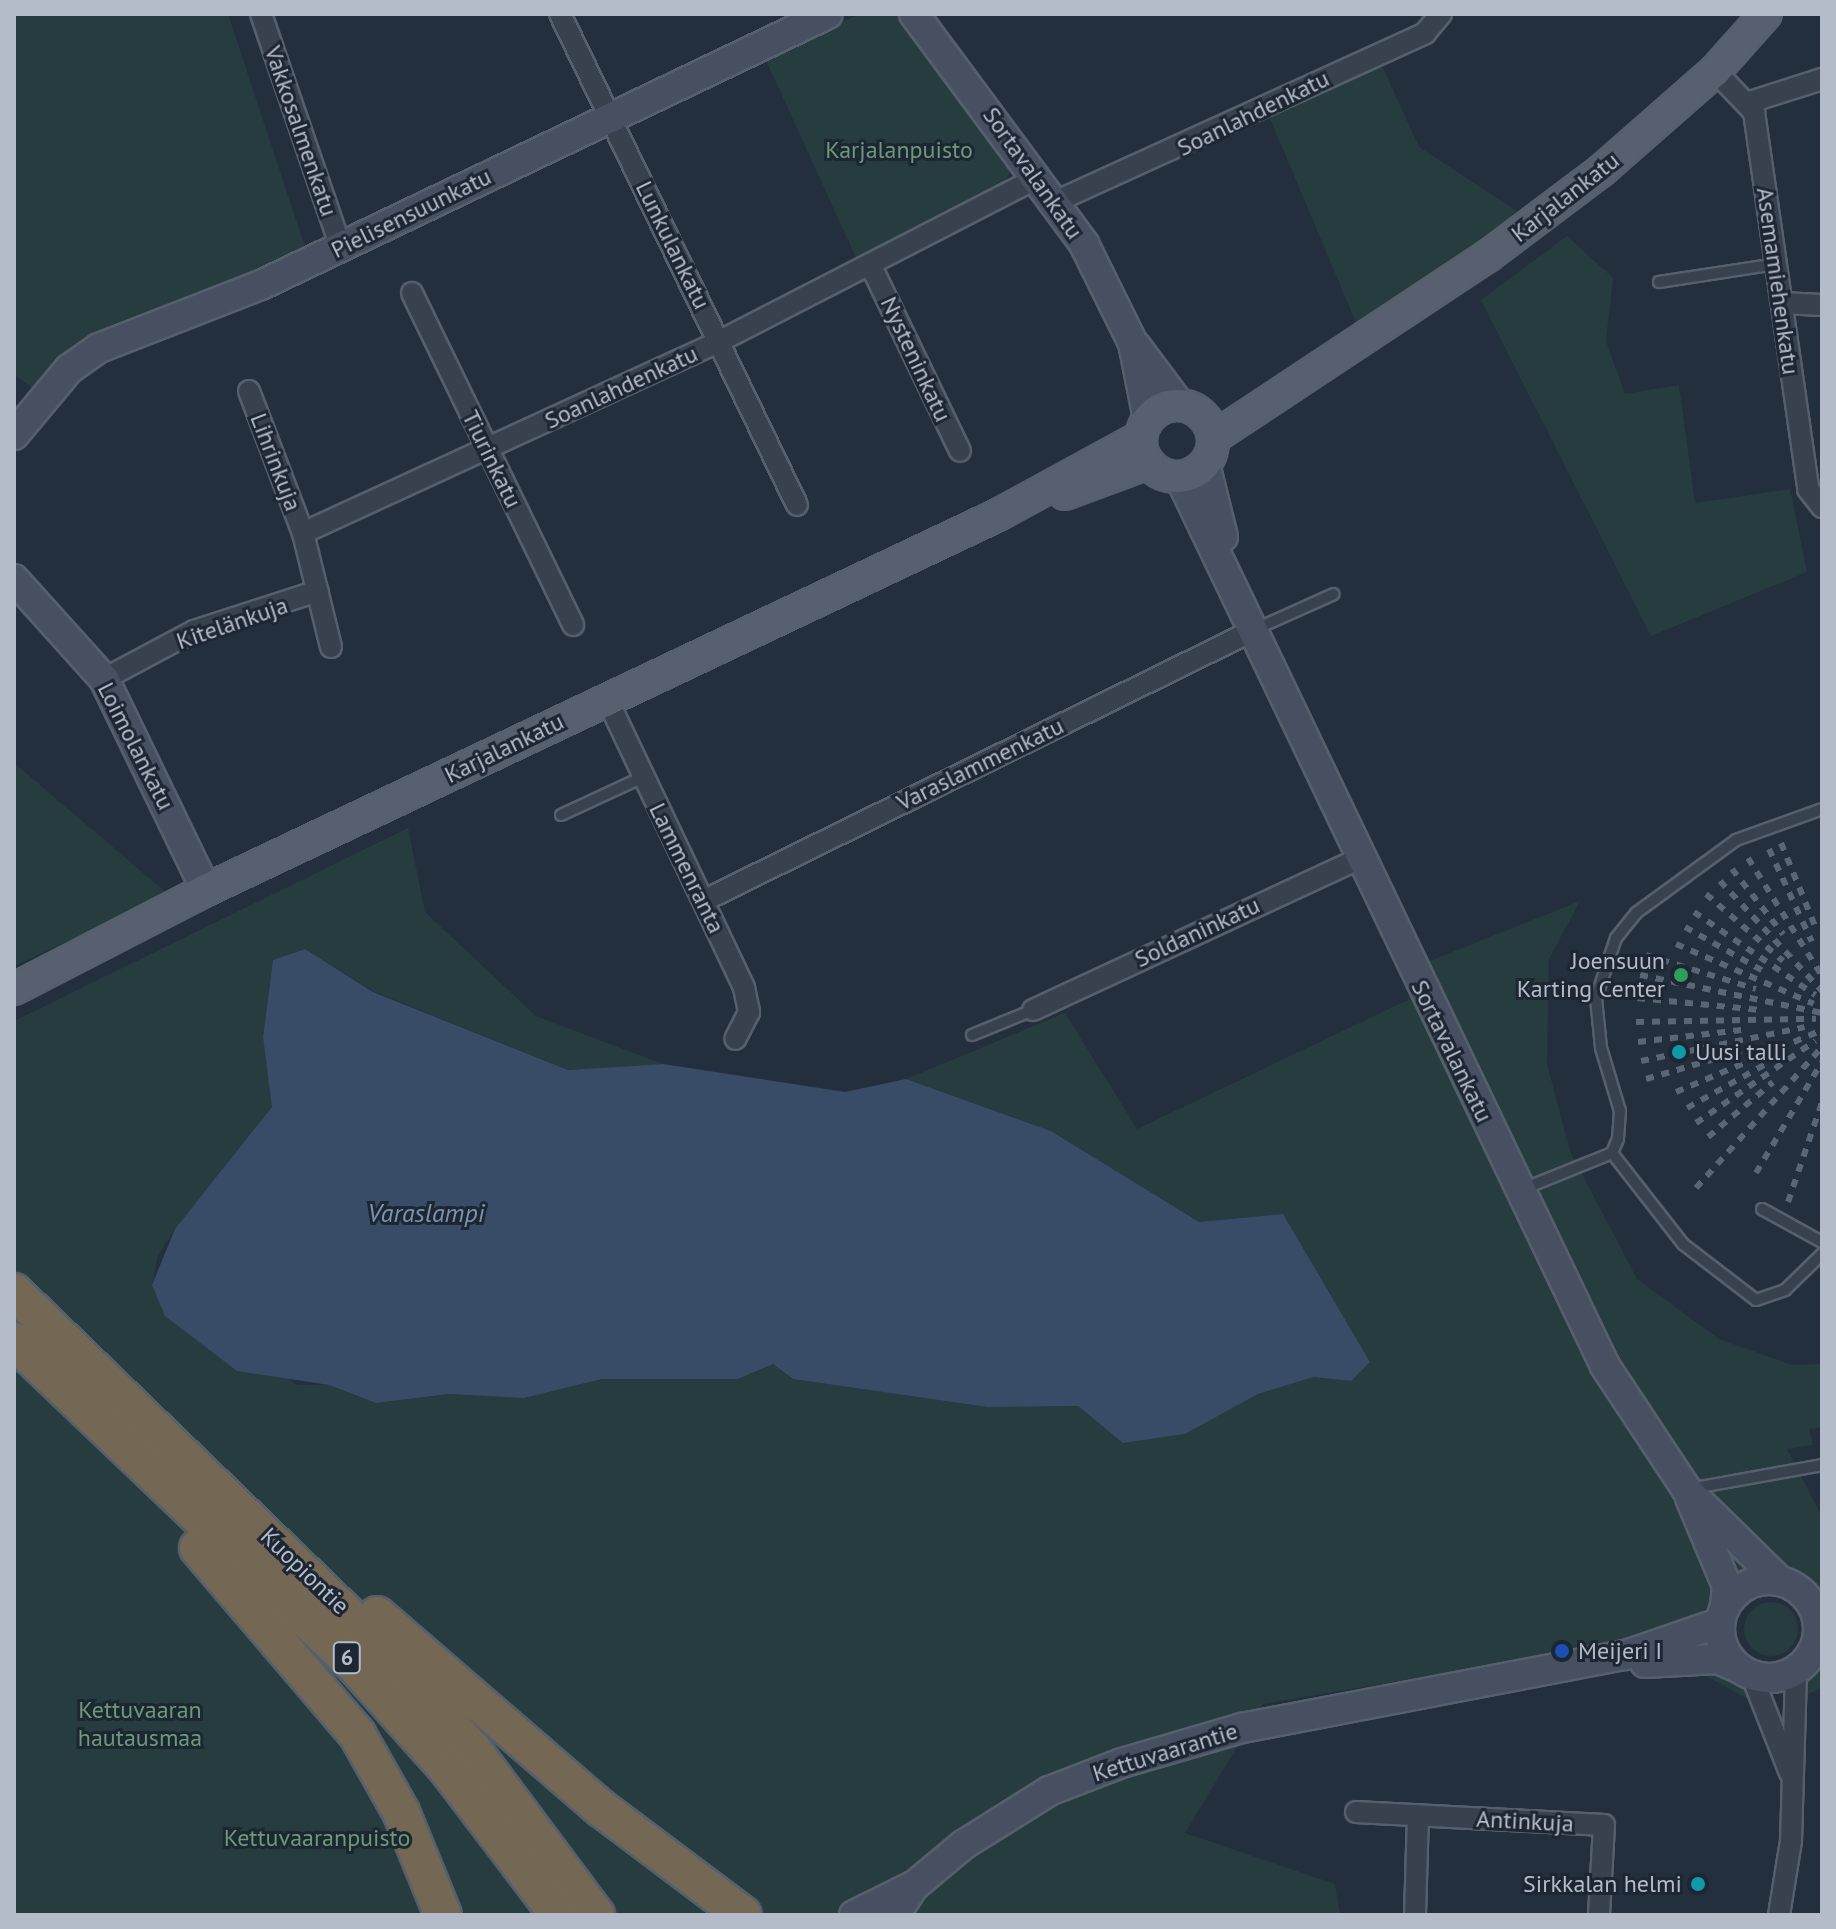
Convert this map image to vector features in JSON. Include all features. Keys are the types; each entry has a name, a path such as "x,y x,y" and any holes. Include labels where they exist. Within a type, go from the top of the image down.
{"highway":[{"name":"Kuopiontie","path":"14,1292 200,1469 427,1696 596,1915"},
{"name":"Kuopiontie","path":"14,1341 356,1667 448,1770 558,1915"},
{"path":"106,1430 357,1734 401,1812 443,1915"},
{"path":"200,1469 602,1809 743,1915"}],"main road":[{"name":"Karjalankatu","path":"1199,460 1341,352 1551,209 1715,71 1766,14"},
{"name":"Karjalankatu","path":"16,988 206,890 998,515 1145,440 1189,408 1341,352"},
{"path":"1189,408 1199,460"},
{"path":"1145,440 1199,460"}],"street":[{"name":"Vakkosalmenkatu","path":"261,14 341,248"},
{"name":"Lunkulankatu","path":"560,14 797,505"},
{"name":"Pielisensuunkatu","path":"14,435 69,369 99,348 341,248 610,115 828,14"},
{"name":"Sortavalankatu","path":"914,14 1057,201 1133,343 1189,408"},
{"name":"Soanlahdenkatu","path":"1057,201 1425,33 1441,14"},
{"path":"1715,71 1750,102 1822,79"},
{"name":"Asemamiehenkatu","path":"1750,102 1818,506"},
{"name":"Soanlahdenkatu","path":"303,533 720,341 1037,178"},
{"name":"Nysteninkatu","path":"871,266 960,451"},
{"name":"Tiurinkatu","path":"412,293 573,625"},
{"path":"1782,303 1822,305"},
{"name":"Sortavalankatu","path":"1133,343 1145,440"},
{"name":"Lihrinkuja","path":"249,391 303,533"},
{"name":"Sortavalankatu","path":"1199,460 1242,599 1520,1191 1605,1366 1687,1490 1719,1564 1722,1614"},
{"path":"303,533 331,647"},
{"name":"Loimolankatu","path":"14,579 104,679 206,890"},
{"name":"Kitelänkuja","path":"104,679 194,631 318,591"},
{"name":"Varaslammenkatu","path":"705,900 1256,629"},
{"name":"Lammenranta","path":"607,699 705,900 748,1000 735,1039"},
{"name":"Soldaninkatu","path":"1033,1010 1362,857"},
{"name":"Sortavalankatu","path":"1687,1490 1780,1581"},
{"path":"1779,1915 1792,1781 1808,1661 1818,1629 1818,1611 1780,1581 1747,1584 1722,1614 1726,1654 1745,1672 1772,1712 1792,1781"},
{"name":"Kettuvaarantie","path":"854,1915 914,1886 1049,1791 1122,1763 1242,1728 1626,1655 1722,1614"},
{"name":"Kettuvaarantie","path":"1446,1690 1692,1658 1745,1672"},
{"path":"1745,1672 1808,1661"},
{"name":"Antinkuja","path":"1356,1812 1604,1825 1599,1915"},
{"path":"1415,1915 1418,1815"},
{"name":"Kettuvaarantie","path":"895,1915 914,1886"}],"lane":[{"path":"1659,282 1776,264"},
{"path":"1256,629 1334,594"},
{"path":"561,815 643,777"},
{"path":"1822,809 1736,840 1636,913 1616,938 1596,998 1601,1048 1620,1111 1612,1153 1683,1244 1756,1300 1785,1290 1822,1254"},
{"path":"972,1035 1033,1010"},
{"path":"1520,1191 1612,1153"},
{"path":"1762,1209 1822,1242"},
{"path":"1687,1490 1822,1465"}],"green space":[{"path":"14,14 228,14 309,259 134,330 42,396 14,374"},
{"name":"Karjalanpuisto","path":"860,14 898,14 1016,162 1001,188 859,264 765,58"},
{"path":"1378,57 1419,147 1527,218 1360,332 1266,109"},
{"path":"1567,236 1613,278 1606,341 1625,394 1679,385 1695,503 1790,489 1807,572 1651,636 1481,300"},
{"path":"14,763 168,894 14,966"},
{"path":"408,828 425,912 536,1016 663,1064 568,1070 373,991 305,949 273,960 263,1037 273,1107 175,1229 158,1255 152,1285 297,1385 329,1385 376,1403 449,1394 524,1398 602,1379 738,1379 773,1364 793,1379 987,1407 1078,1406 1123,1443 1185,1434 1258,1394 1314,1377 1351,1381 1370,1362 1283,1214 1199,1222 1051,1131 906,1079 1065,1013 1137,1129 1414,997 1420,965 1580,901 1549,959 1547,1064 1570,1151 1637,1279 1719,1339 1792,1365 1822,1364 1822,1427 1809,1429 1813,1445 1787,1449 1822,1517 1822,1601 1759,1552 1693,1621 1618,1644 1263,1704 1185,1833 1335,1884 1340,1915 14,1915 14,1021"},
{"path":"1771,1602 1782,1604 1790,1610 1796,1618 1796,1640 1790,1648 1782,1654 1771,1656 1760,1654 1752,1648 1746,1640 1744,1629 1746,1618 1752,1610 1760,1604"},
{"path":"1822,1664 1822,1688 1803,1697 1809,1675"},
{"path":"1714,1666 1739,1681 1759,1705 1702,1674"}],"water":[{"name":"Varaslampi","path":"305,949 373,992 568,1070 663,1064 845,1092 906,1079 1051,1131 1199,1222 1283,1214 1370,1362 1351,1381 1314,1377 1258,1394 1185,1434 1123,1443 1078,1406 987,1407 793,1379 773,1364 738,1379 602,1379 524,1398 449,1394 376,1403 329,1385 237,1371 165,1316 152,1285 175,1229 272,1107 263,1037 273,960"}],"railway":[{"path":"1781,843 1815,926"},
{"path":"1769,849 1812,942"},
{"path":"1748,858 1822,976"},
{"path":"1732,869 1783,934"},
{"path":"1720,881 1822,991"},
{"path":"1706,894 1783,961"},
{"path":"1694,912 1815,995"},
{"path":"1685,927 1763,971"},
{"path":"1676,944 1814,1004"},
{"path":"1646,955 1756,989"},
{"path":"1640,975 1822,1013"},
{"path":"1637,998 1760,1010"},
{"path":"1636,1022 1816,1019"},
{"path":"1641,1061 1805,1027"},
{"path":"1638,1042 1741,1030"},
{"path":"1676,1092 1822,1030"},
{"path":"1696,1123 1815,1041"},
{"path":"1696,1188 1822,1047"},
{"path":"1646,1079 1741,1051"},
{"path":"1756,1173 1822,1062"},
{"path":"1687,1108 1766,1064"},
{"path":"1708,1137 1773,1082"},
{"path":"1788,1202 1822,1102"}],"place":[{"name":"Joensuun Karting Center","path":"1681,975"},
{"name":"Uusi talli","path":"1679,1052"},
{"name":"Meijeri I","path":"1562,1651"},
{"name":"Sirkkalan helmi","path":"1698,1884"}],"park label":[{"name":"Kettuvaaran hautausmaa","path":"140,1724"},
{"name":"Kettuvaaranpuisto","path":"317,1838"}]}
